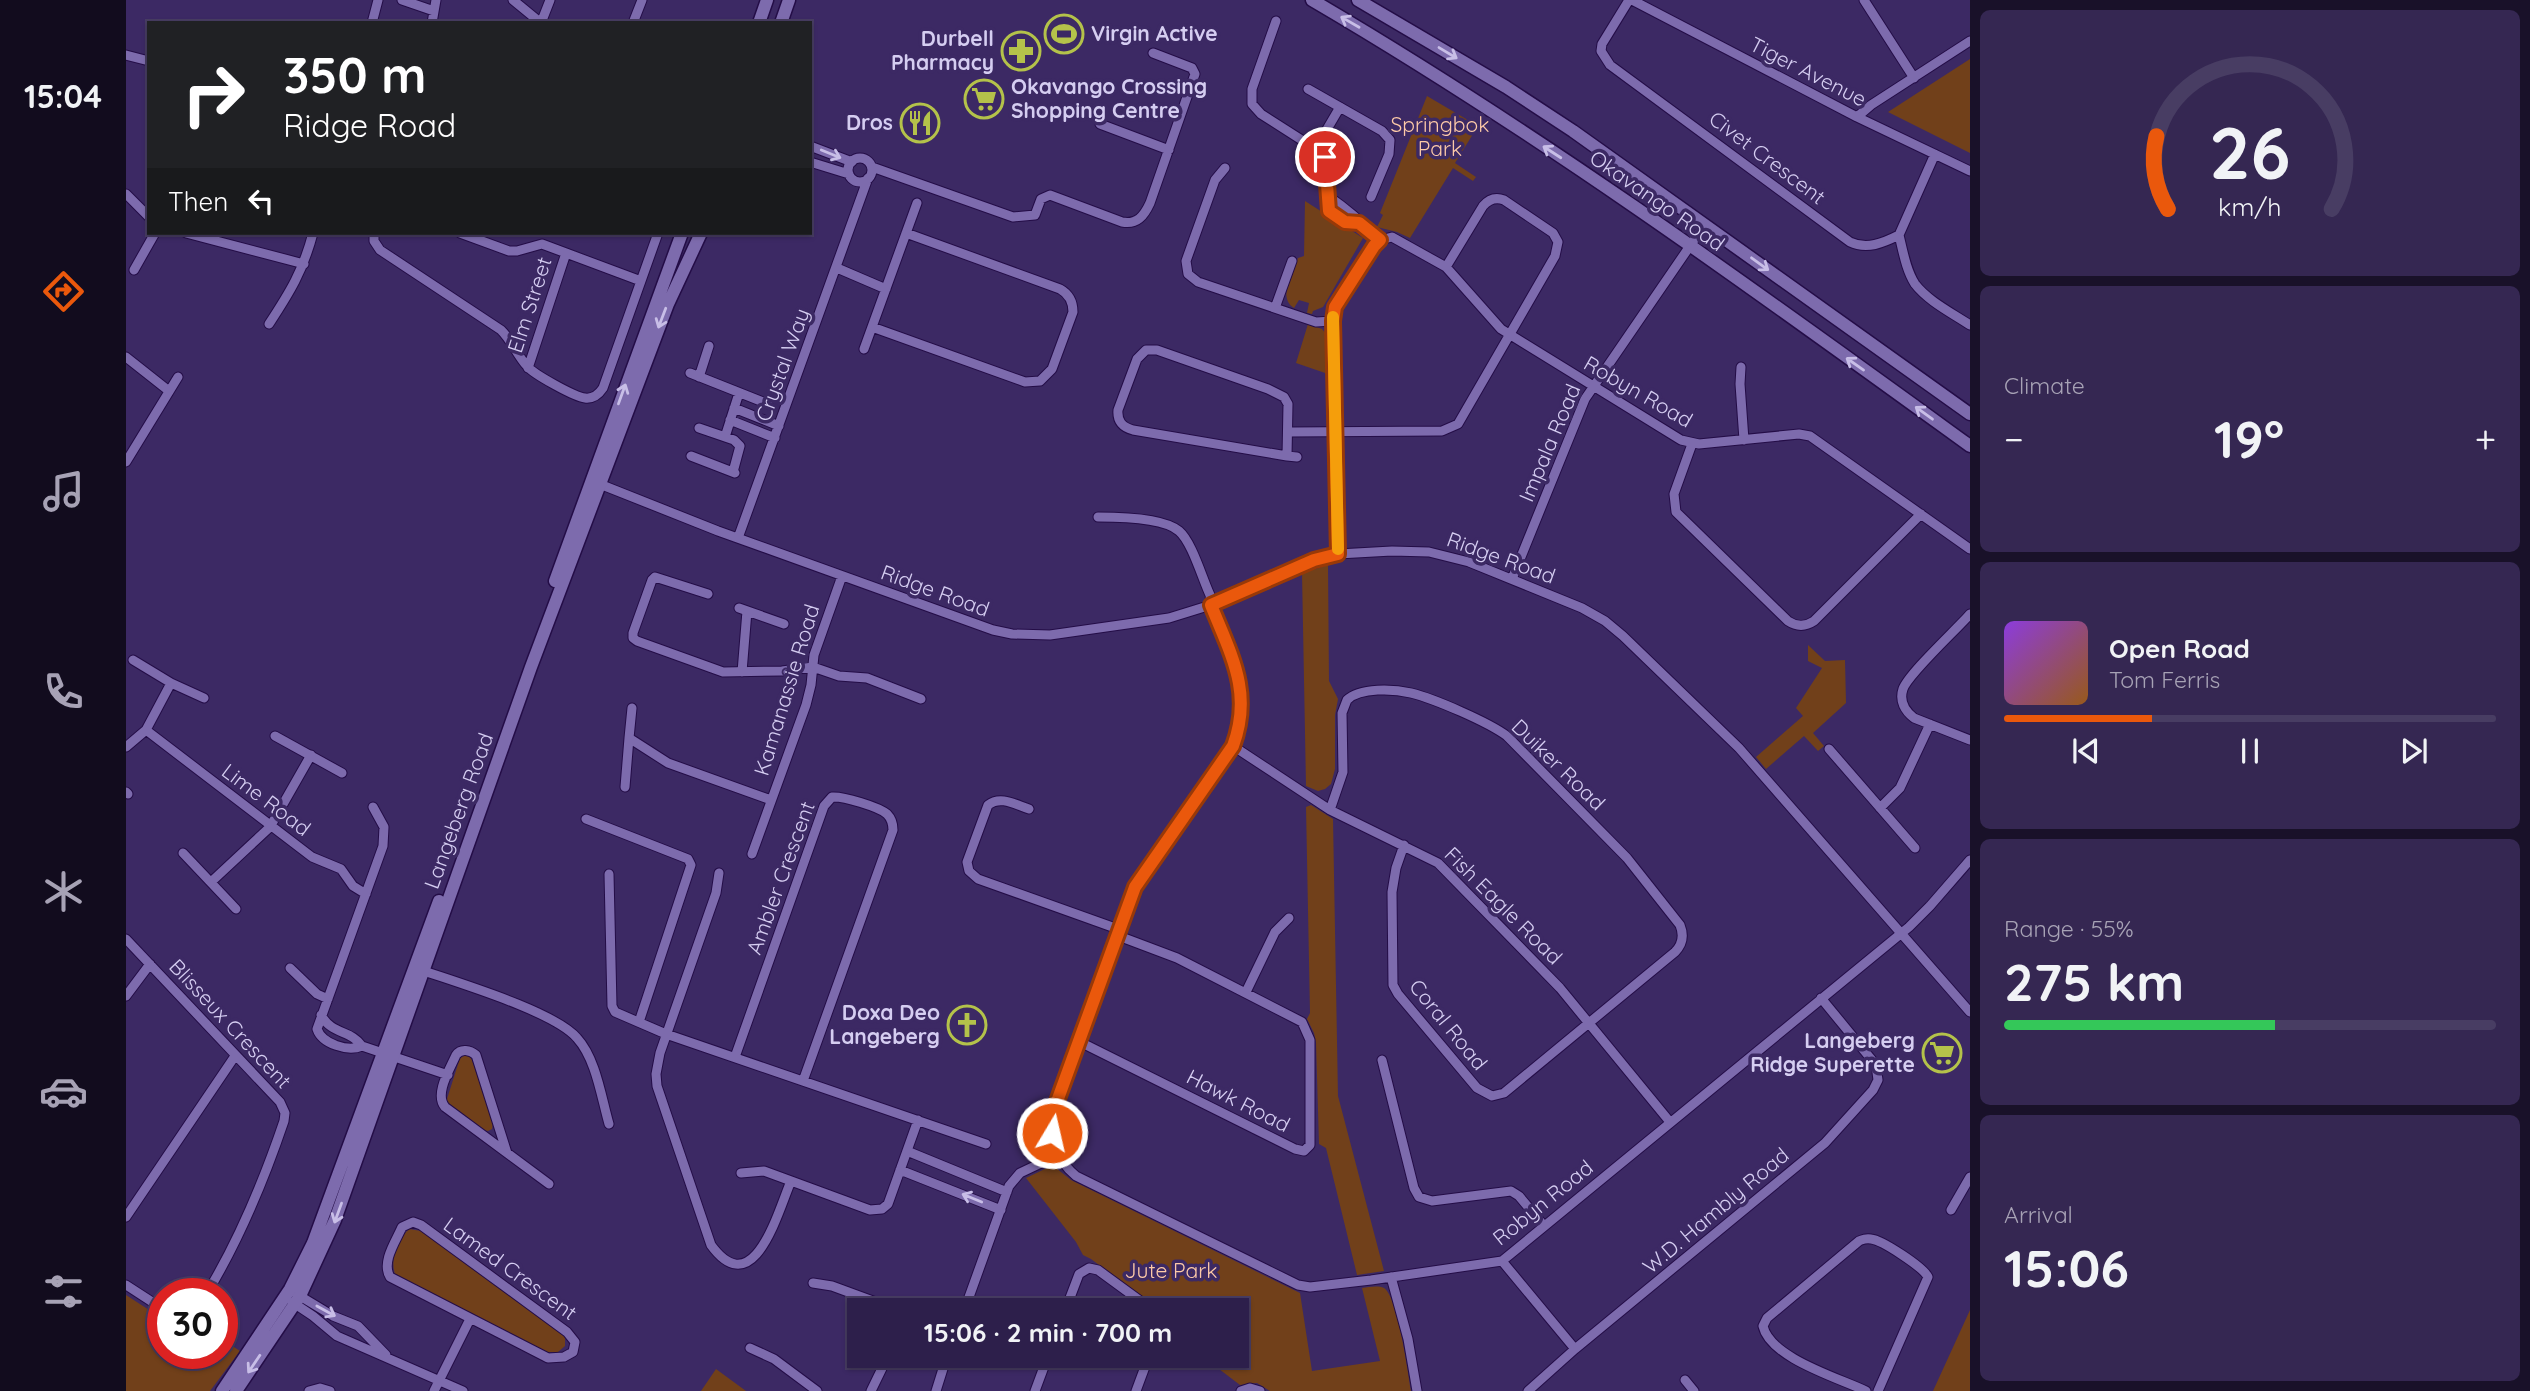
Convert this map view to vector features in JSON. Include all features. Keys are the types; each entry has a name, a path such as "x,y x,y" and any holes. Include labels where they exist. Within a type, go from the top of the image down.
{"main road":[{"path":"760,21 767,0"},
{"path":"782,21 789,0"},
{"name":"Okavango Road","path":"1312,0 1410,59 1618,195 1970,446"},
{"name":"Okavango Road","path":"1358,0 1517,95 1705,224 1970,414"},
{"name":"Langeberg Road","path":"236,1391 335,1220 418,969 526,679 681,235"},
{"name":"Langeberg Road","path":"595,482 668,304 700,235"},
{"name":"Langeberg Road","path":"222,1391 292,1296"}],"street":[{"path":"373,21 378,0"},
{"path":"402,0 434,11"},
{"path":"432,21 436,0"},
{"path":"513,0 539,21"},
{"path":"542,21 550,0"},
{"path":"634,21 642,0"},
{"name":"Tiger Avenue","path":"1631,0 1857,117 1970,171"},
{"name":"Civet Crescent","path":"1631,0 1602,44 1601,51 1610,65 1850,242 1863,246 1899,236"},
{"path":"1864,0 1914,78"},
{"path":"1276,22 1252,89 1252,104 1261,114 1317,148 1327,162 1328,196 1354,214 1359,223 1382,239 1374,246 1337,303 1333,321 1338,554"},
{"path":"1857,117 1970,41"},
{"path":"812,163 849,174 858,181 870,174 887,173 1013,217 1035,215 1041,199 1049,195 1130,223 1146,213 1195,74 1192,68 1153,53"},
{"path":"126,55 147,60"},
{"path":"1308,89 1382,131 1390,140 1389,154 1371,197"},
{"path":"1317,148 1340,107"},
{"path":"1100,124 1170,150"},
{"path":"812,147 852,162 863,159 870,174"},
{"path":"1935,154 1899,236 1910,275 1916,284 1928,296 1970,325"},
{"path":"849,174 852,162"},
{"path":"1225,168 1215,180 1186,261 1186,271 1190,277 1316,322 1333,321"},
{"name":"Crystal Way","path":"738,538 870,174"},
{"name":"Crystal Way","path":"858,181 859,204"},
{"path":"126,194 147,215"},
{"path":"1289,432 1442,431 1461,421 1557,251 1558,242 1553,233 1504,200 1492,199 1483,206 1446,267"},
{"path":"864,349 917,203"},
{"name":"Impala Road","path":"1512,579 1592,386 1705,224"},
{"path":"872,327 1025,382 1040,381 1052,369 1073,312 1068,294 1059,289 906,233"},
{"path":"135,270 154,235"},
{"path":"194,235 304,264"},
{"path":"269,324 304,264 312,235"},
{"path":"374,235 374,242 380,250 501,330 528,368 582,398 600,393 657,235"},
{"path":"465,235 509,251 542,244 641,281"},
{"name":"Robyn Road","path":"1382,239 1396,238 1446,267 1501,329 1673,435 1692,443 1798,434 1810,436 1970,549"},
{"name":"Elm Street","path":"528,368 566,253"},
{"path":"1275,308 1292,261"},
{"path":"837,268 886,289"},
{"path":"709,346 694,375 768,404"},
{"path":"1153,349 1279,393 1288,401 1289,432 1292,456 1129,429 1120,422 1118,410 1137,359 1143,352 1153,349"},
{"path":"126,357 169,391"},
{"path":"1741,367 1744,440"},
{"path":"126,462 178,377"},
{"path":"725,437 739,393"},
{"path":"734,408 779,426"},
{"path":"755,430 760,419"},
{"path":"730,420 775,438"},
{"path":"691,456 735,473 740,446 725,437 699,428"},
{"path":"1692,443 1674,494 1676,512 1788,621 1796,625 1814,621 1921,514"},
{"name":"Ridge Road","path":"595,482 842,576 993,630 1020,635 1050,635 1169,618 1211,605 1314,560 1338,554 1429,552 1458,558 1582,608 1605,621 1623,636 1739,748 1970,1012"},
{"path":"969,1298 1013,1181 1020,1173 1058,1155 1052,1133 1053,1116 1117,932 1140,876 1233,746 1241,716 1240,681 1211,605 1210,595 1179,530 1165,524 1121,517 1098,517"},
{"name":"Kamanassie Road","path":"752,854 806,705 820,635 842,576"},
{"path":"708,594 655,577 633,638 723,672 782,671 813,667 839,676 867,678 921,699"},
{"path":"742,672 743,610 784,624"},
{"path":"1970,614 1904,687 1902,698 1907,712 1914,718 1970,740"},
{"path":"133,660 171,683 204,698"},
{"path":"126,747 146,730 171,683"},
{"name":"Duiker Road","path":"1330,810 1343,772 1342,710 1353,694 1411,693 1491,726 1507,736 1627,859 1681,929 1682,943 1675,952 1589,1023"},
{"path":"625,787 632,708"},
{"path":"1880,808 1900,788 1930,724"},
{"name":"Lime Road","path":"146,730 316,860 341,869 353,886 366,894"},
{"path":"275,736 342,773"},
{"path":"629,738 668,763 771,800"},
{"name":"Fish Eagle Road","path":"1233,746 1330,810 1438,863 1560,988 1670,1122"},
{"path":"1829,749 1915,848"},
{"path":"211,882 270,827 311,755"},
{"name":"Ambler Crescent","path":"735,1057 824,806 832,797 841,797 885,813 892,822 893,830 803,1081"},
{"name":"Hawk Road","path":"1029,810 1003,800 988,805 967,862 971,874 1177,958 1297,1018 1308,1031 1310,1145 1304,1151 1295,1149 1078,1041"},
{"path":"362,1046 352,1049 332,1043 318,1033 321,1015 385,839 382,821 373,807"},
{"path":"586,819 688,859 691,865 639,1022"},
{"name":"Coral Road","path":"1404,845 1392,892 1393,985 1477,1088 1492,1096 1504,1093 1589,1023"},
{"path":"183,853 236,909"},
{"name":"Robyn Road","path":"1058,1155 1076,1176 1298,1285 1310,1287 1502,1261 1900,933 1930,906 1970,860"},
{"path":"719,873 716,893 657,1063 657,1086 711,1245 717,1252 737,1264 752,1261 766,1243 790,1181"},
{"path":"608,874 613,1010 666,1034 986,1144"},
{"path":"1246,992 1275,932 1289,918"},
{"name":"Blisseux Crescent","path":"126,939 279,1102 285,1118 258,1188 216,1278"},
{"path":"126,996 150,964"},
{"path":"290,968 317,994 328,999"},
{"path":"418,969 534,1011 568,1029 582,1045 589,1059 609,1124"},
{"name":"W.D. Hambly Road","path":"1528,1391 1575,1349 1825,1143 1873,1090 1878,1080 1876,1065 1821,998"},
{"path":"321,1015 325,1023 336,1032 355,1038 362,1046 448,1075"},
{"path":"332,1043 336,1032"},
{"path":"507,1153 476,1055 467,1051 457,1053 440,1096 442,1105 507,1153 549,1184"},
{"path":"126,1217 235,1056"},
{"path":"1382,1060 1414,1188 1419,1196 1432,1201 1511,1191 1520,1196 1544,1226"},
{"path":"741,1173 764,1171 877,1210 888,1204 918,1120"},
{"path":"907,1151 1007,1192"},
{"path":"900,1170 1000,1210"},
{"path":"1951,1210 1970,1177"},
{"name":"Lamed Crescent","path":"413,1222 421,1225 567,1332 575,1340 575,1345 573,1352 566,1356 550,1358 470,1319 388,1275 387,1263 406,1224 413,1222"},
{"path":"1867,1391 1781,1351 1766,1334 1763,1326 1767,1318 1860,1241 1868,1238 1923,1269 1927,1277 1878,1391"},
{"path":"1502,1261 1575,1349"},
{"path":"1070,1298 1079,1274 1089,1268 1098,1270 1136,1298"},
{"path":"1391,1277 1408,1339 1417,1391"},
{"path":"813,1283 832,1286 865,1298"},
{"path":"126,1284 147,1299"},
{"path":"292,1296 358,1326 387,1356"},
{"path":"292,1296 337,1336 463,1391"},
{"path":"434,1391 470,1319"},
{"path":"750,1348 774,1360 817,1391"},
{"path":"871,1391 882,1368"},
{"path":"936,1391 943,1368"},
{"path":"1035,1391 1044,1368"},
{"path":"1136,1391 1145,1368"},
{"path":"1685,1380 1694,1391"},
{"path":"309,1391 320,1388 330,1391"},
{"path":"1241,1391 1250,1388 1260,1391"}],"green space":[{"path":"1970,59 1970,153 1888,112"},
{"name":"Springbok Park","path":"1427,96 1478,126 1455,163 1476,177 1473,181 1453,168 1410,238 1377,227 1383,215 1380,213"},
{"path":"1305,201 1363,238 1323,307 1312,314 1307,313 1309,303 1299,300 1294,308 1289,304 1286,292 1298,258 1304,256"},
{"path":"1308,324 1322,329 1326,334 1328,374 1296,363"},
{"path":"1328,565 1329,681 1338,699 1335,715 1335,769 1331,784 1318,791 1306,786 1302,573"},
{"path":"1808,645 1825,661 1845,660 1846,703 1813,733 1824,746 1818,751 1804,736 1766,769 1756,757 1803,716 1796,708 1822,668 1808,661"},
{"path":"1311,805 1333,819 1338,1096 1384,1271 1357,1275 1326,1148 1319,1144 1316,1043 1307,1019 1310,1013 1306,807"},
{"path":"469,1056 472,1060 493,1123 492,1129 488,1131 446,1102 460,1058"},
{"name":"Jute Park","path":"1047,1168 1056,1168 1071,1180 1300,1293 1312,1371 1380,1361 1362,1288 1384,1288 1394,1305 1398,1320 1411,1391 1270,1391 1257,1383 1240,1385 1218,1368 1249,1368 1249,1298 1144,1298 1083,1255 1076,1242 1026,1178"},
{"path":"409,1229 421,1231 565,1337 565,1346 558,1352 547,1352 397,1278 393,1266 395,1252"},
{"path":"126,1295 147,1309 147,1369 226,1369 210,1391 126,1391"},
{"path":"1970,1310 1970,1391 1933,1391"},
{"path":"716,1369 746,1391 701,1391"}],"slow traffic":[{"path":"1333,317 1338,549"}],"place":[{"name":"Virgin Active","path":"1064,34"},
{"name":"Durbell Pharmacy","path":"1021,51"},
{"name":"Okavango Crossing Shopping Centre","path":"984,99"},
{"name":"Dros","path":"920,123"},
{"name":"Doxa Deo Langeberg","path":"967,1025"},
{"name":"Langeberg Ridge Superette","path":"1942,1053"}],"route":[{"path":"1052,1133 1055,1107 1135,887 1233,746 1237,735 1241,716 1240,681 1211,605 1314,560 1338,554 1333,321 1337,303 1380,240 1359,223 1345,222 1329,211 1325,157"}]}
